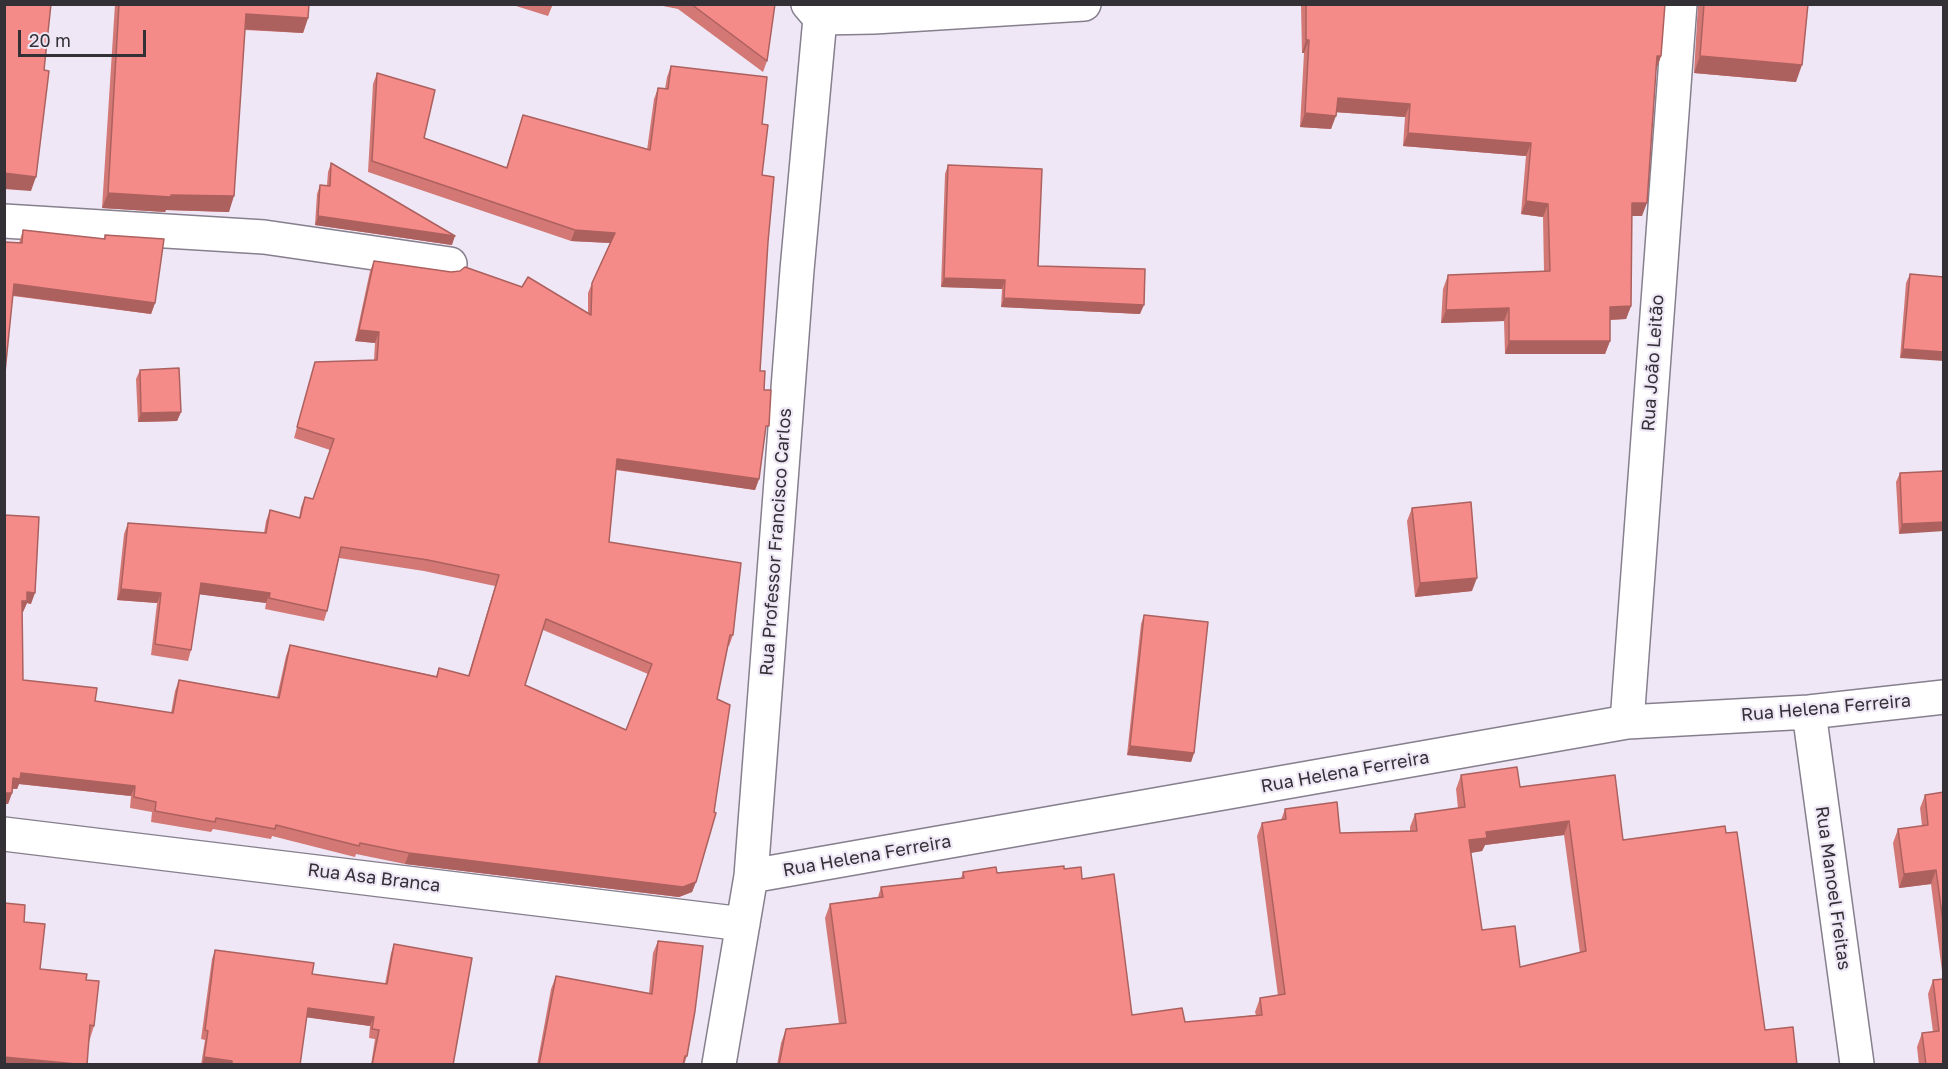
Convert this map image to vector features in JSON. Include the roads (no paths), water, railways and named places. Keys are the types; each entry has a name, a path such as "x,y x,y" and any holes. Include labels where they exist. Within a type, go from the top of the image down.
{"street":[{"path":"814,11 874,17 1084,4"},
{"name":"Rua João Leitão","path":"1627,722 1680,4"},
{"name":"Rua Professor Francisco Carlos","path":"719,1065 751,876 797,270 814,11"},
{"path":"4,221 264,237 450,264"},
{"name":"Rua Helena Ferreira","path":"751,876 1627,722 1809,712 1944,697"},
{"name":"Rua Manoel Freitas","path":"1809,712 1857,1065"},
{"name":"Rua Asa Branca","path":"4,834 743,924"}]}
